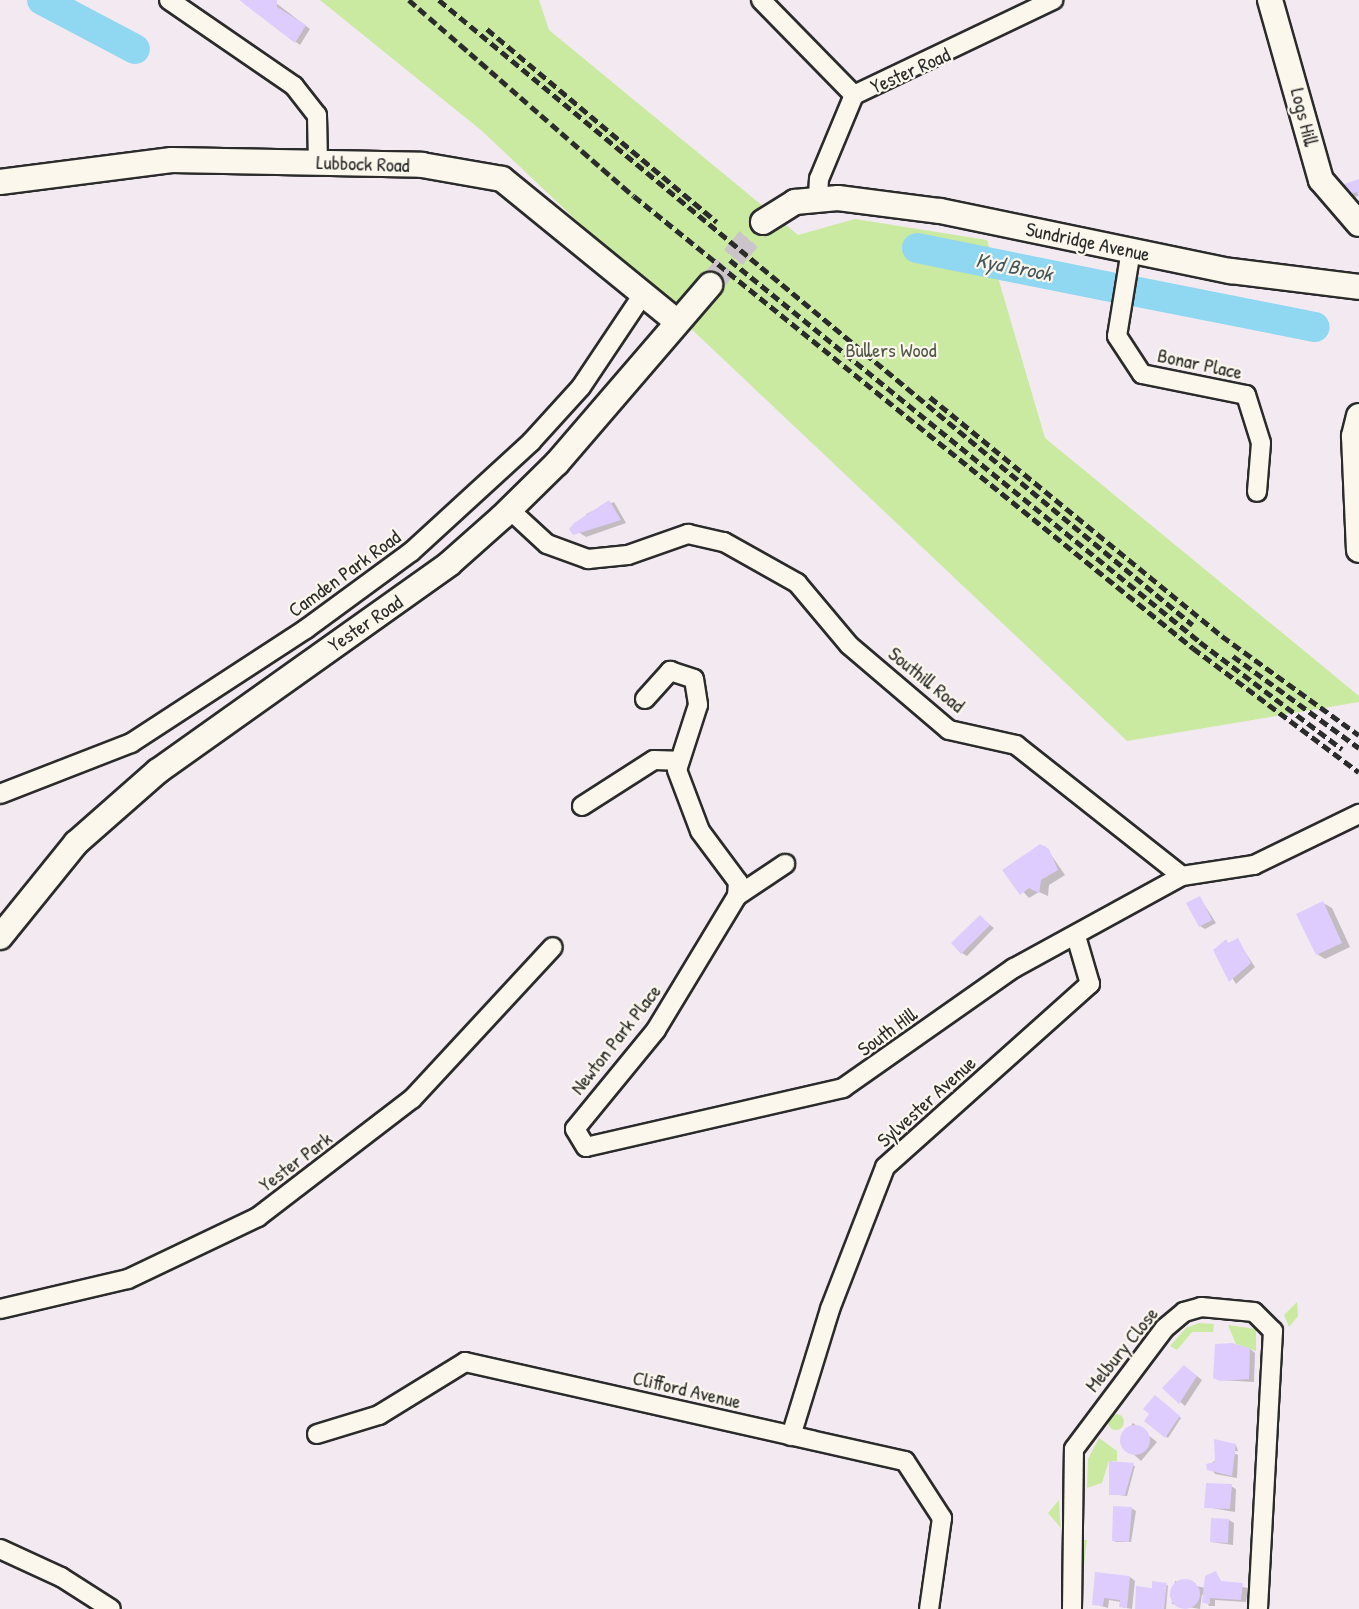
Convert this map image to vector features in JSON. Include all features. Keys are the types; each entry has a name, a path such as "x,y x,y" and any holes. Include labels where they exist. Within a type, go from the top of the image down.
{"street":[{"path":"169,0 294,86 317,115 318,161"},
{"path":"761,0 854,95"},
{"name":"Yester Road","path":"818,197 819,179 854,95 1053,0"},
{"name":"Logs Hill","path":"1270,0 1321,180 1359,224"},
{"name":"Lubbock Road","path":"0,182 172,160 318,161 422,165 502,179 642,296 675,320"},
{"path":"763,222 795,202 818,197"},
{"name":"Sundridge Avenue","path":"818,197 940,211 1231,271 1359,287"},
{"name":"Bonar Place","path":"1131,250 1117,336 1142,374 1246,395 1262,443 1257,492"},
{"name":"Yester Road","path":"0,937 76,843 158,771 449,564 510,510 557,463 675,320 710,285"},
{"name":"Camden Park Road","path":"0,794 131,743 306,630 411,552 531,442 581,387 642,296"},
{"path":"1359,416 1354,436 1359,550"},
{"name":"Southill Road","path":"510,510 547,544 588,559 628,555 688,534 724,542 797,583 849,645 949,730 1016,745 1182,876"},
{"path":"645,699 670,671 694,679 698,705 678,762 682,795 738,882 736,896"},
{"path":"582,806 654,760 678,762"},
{"path":"1182,876 1254,865 1359,814"},
{"name":"Newton Park Place","path":"586,1147 575,1129 656,1030 736,896 785,864"},
{"name":"South Hill","path":"586,1147 843,1088 1014,968 1182,876"},
{"name":"Sylvester Avenue","path":"791,1436 830,1309 885,1167 1090,984 1076,936"},
{"name":"Yester Park","path":"0,1309 128,1279 258,1217 412,1099 554,947"},
{"name":"Melbury Close","path":"1072,1609 1074,1449 1165,1329 1179,1315 1201,1307 1254,1312 1273,1331 1258,1609"},
{"name":"Clifford Avenue","path":"317,1434 379,1415 465,1362 905,1461 942,1518 929,1609"},
{"path":"0,1549 62,1577 111,1609"}],"green space":[{"name":"Bullers Wood","path":"320,0 539,0 549,30 798,235 855,219 987,240 1045,438 1359,696 1359,702 1127,741 482,131"},
{"path":"1297,1302 1298,1316 1289,1327 1284,1315"},
{"path":"1199,1323 1214,1324 1213,1332 1192,1332 1177,1350 1170,1346 1186,1328"},
{"path":"1228,1325 1256,1329 1256,1351 1236,1344"},
{"path":"1116,1414 1124,1422 1116,1430 1108,1422"},
{"path":"1099,1438 1117,1451 1117,1461 1109,1461 1102,1483 1087,1488 1088,1459"},
{"path":"1059,1500 1060,1520 1061,1528 1048,1513"},
{"path":"1083,1540 1087,1540 1079,1609"}],"building":[{"path":"239,0 277,0 277,7 306,25 295,43"},
{"path":"1359,179 1359,199 1357,192 1347,195 1344,184"},
{"path":"609,500 621,520 573,535 569,529 574,523"},
{"path":"1040,844 1049,849 1058,870 1041,880 1039,893 1029,888 1020,895 1002,870"},
{"path":"1200,896 1212,920 1199,927 1186,903"},
{"path":"1323,901 1342,943 1316,955 1296,914"},
{"path":"980,915 990,925 961,954 951,943"},
{"path":"1238,938 1251,963 1229,982 1213,950 1226,939 1228,943"},
{"path":"1232,1343 1250,1348 1249,1379 1220,1381 1213,1378 1215,1344"},
{"path":"1184,1365 1197,1376 1179,1404 1162,1388"},
{"path":"1155,1395 1180,1416 1165,1438 1144,1421 1149,1414 1143,1409"},
{"path":"1135,1425 1141,1426 1149,1434 1149,1446 1141,1454 1135,1455 1129,1454 1121,1446 1120,1440 1121,1434 1129,1426"},
{"path":"1214,1439 1236,1444 1232,1476 1207,1470 1206,1464 1215,1462"},
{"path":"1109,1461 1134,1463 1125,1495 1109,1495"},
{"path":"1206,1483 1232,1484 1230,1509 1204,1508"},
{"path":"1113,1506 1132,1507 1129,1542 1112,1541"},
{"path":"1211,1518 1229,1519 1228,1543 1210,1542"},
{"path":"1216,1571 1221,1581 1243,1583 1241,1600 1210,1598 1210,1604 1202,1603 1205,1576"},
{"path":"1095,1572 1130,1576 1127,1608 1119,1607 1120,1600 1104,1598 1103,1606 1092,1605"},
{"path":"1185,1579 1191,1580 1199,1588 1199,1600 1191,1608 1185,1609 1179,1608 1171,1600 1170,1594 1171,1588 1179,1580"},
{"path":"1152,1581 1167,1583 1164,1609 1135,1609 1136,1586 1152,1588"}],"waterway":[{"name":"Kyd Brook","path":"42,0 135,49"},
{"name":"Kyd Brook","path":"917,248 1111,287"},
{"name":"Kyd Brook","path":"1138,292 1315,327"}],"tunnel":[{"path":"710,285 763,222"}],"railway":[{"path":"409,0 634,196 1193,648 1359,772"},
{"path":"439,0 1193,625"},
{"path":"487,29 717,222"},
{"path":"730,260 1200,642 1342,749"},
{"path":"930,397 1222,636 1359,735"},
{"path":"1233,656 1359,748"}]}
